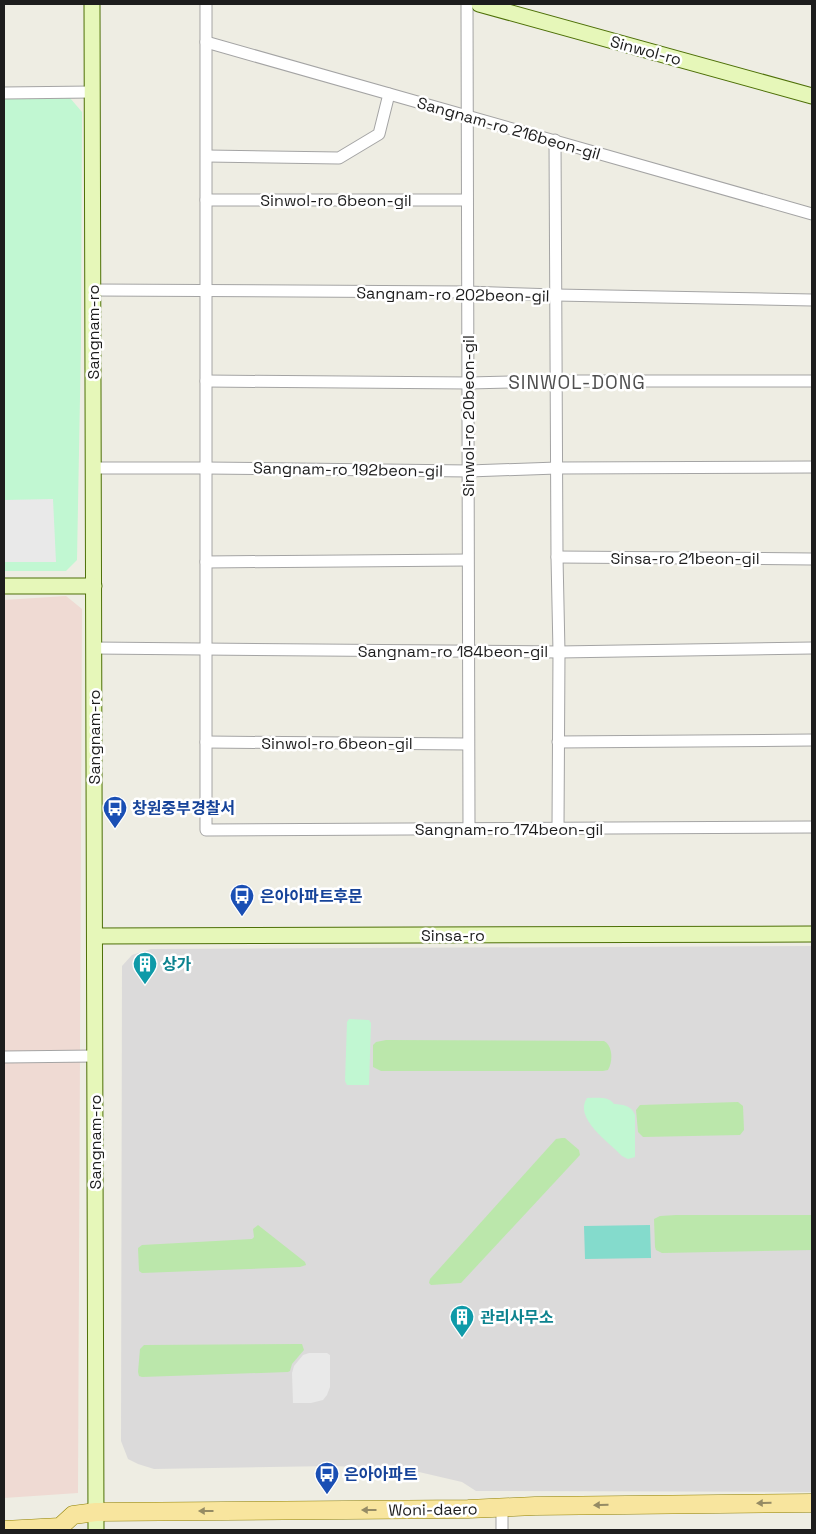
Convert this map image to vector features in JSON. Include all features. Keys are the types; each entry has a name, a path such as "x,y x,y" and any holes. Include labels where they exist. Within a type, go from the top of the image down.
{"main road":[{"name":"Sangnam-ro","path":"92,4 96,1530"},
{"name":"Sinwol-ro","path":"479,4 812,96"},
{"path":"4,586 94,586"},
{"name":"Sinsa-ro","path":"95,936 812,934"},
{"name":"Woni-daero","path":"4,1530 61,1529 73,1515 96,1512 468,1509 812,1503"}],"street":[{"path":"206,4 206,742"},
{"name":"Sinwol-ro 20beon-gil","path":"467,4 469,829"},
{"name":"Sangnam-ro 216beon-gil","path":"206,42 812,214"},
{"path":"4,93 92,92"},
{"path":"207,156 339,158 379,134 389,94"},
{"path":"555,140 559,652 558,828"},
{"name":"Sinwol-ro 6beon-gil","path":"206,200 467,200"},
{"name":"Sangnam-ro 202beon-gil","path":"93,290 467,292 812,300"},
{"path":"206,381 468,383 556,380 812,382"},
{"name":"Sangnam-ro 192beon-gil","path":"93,468 469,471 557,468 812,466"},
{"name":"Sinsa-ro 21beon-gil","path":"557,557 812,559"},
{"path":"206,562 467,560"},
{"name":"Sangnam-ro 184beon-gil","path":"94,648 559,652 812,648"},
{"path":"558,742 812,740"},
{"name":"Sinwol-ro 6beon-gil","path":"206,742 468,744"},
{"name":"Sangnam-ro 174beon-gil","path":"206,742 206,830 812,827"},
{"path":"4,1057 95,1056"},
{"path":"502,1507 502,1530"}],"shaded area":[{"path":"53,499 56,562 4,562 4,500"},
{"path":"66,596 82,609 78,1493 4,1498 4,600"},
{"name":"은아아파트","path":"812,946 812,1492 476,1491 462,1482 406,1469 333,1466 154,1469 128,1459 121,1441 122,966 132,955 151,949"},
{"path":"650,1225 651,1258 585,1259 584,1226"},
{"path":"327,1353 330,1355 330,1387 323,1400 311,1403 293,1403 292,1373 294,1366 303,1355"}],"green space":[{"path":"70,98 82,112 81,343 77,560 66,571 4,571 4,99"},
{"path":"349,1019 369,1020 371,1023 369,1085 347,1085 345,1081 347,1022"},
{"path":"386,1040 604,1041 611,1050 611,1059 608,1070 603,1071 381,1071 373,1067 373,1045 376,1042"},
{"path":"587,1098 606,1099 614,1104 624,1105 631,1109 635,1115 635,1157 628,1159 622,1156 595,1130 585,1114 584,1106"},
{"path":"738,1102 743,1106 744,1130 740,1135 643,1137 638,1132 636,1110 640,1105"},
{"path":"565,1138 579,1150 580,1155 461,1283 431,1285 429,1283 430,1279 556,1139"},
{"path":"812,1215 812,1250 662,1253 656,1250 655,1247 654,1219 660,1216"},
{"path":"258,1225 305,1262 306,1265 300,1267 142,1273 139,1271 138,1248 142,1245 252,1239 254,1237 253,1229"},
{"path":"302,1344 304,1350 288,1372 142,1377 139,1376 138,1372 140,1349 144,1345"}],"place":[{"name":"창원중부경찰서","path":"115,829"},
{"name":"은아아파트후문","path":"242,917"},
{"name":"상가","path":"145,985"},
{"name":"관리사무소","path":"462,1338"},
{"name":"은아아파트","path":"327,1495"}],"district":[{"name":"SINWOL-DONG","path":"577,382"}]}
